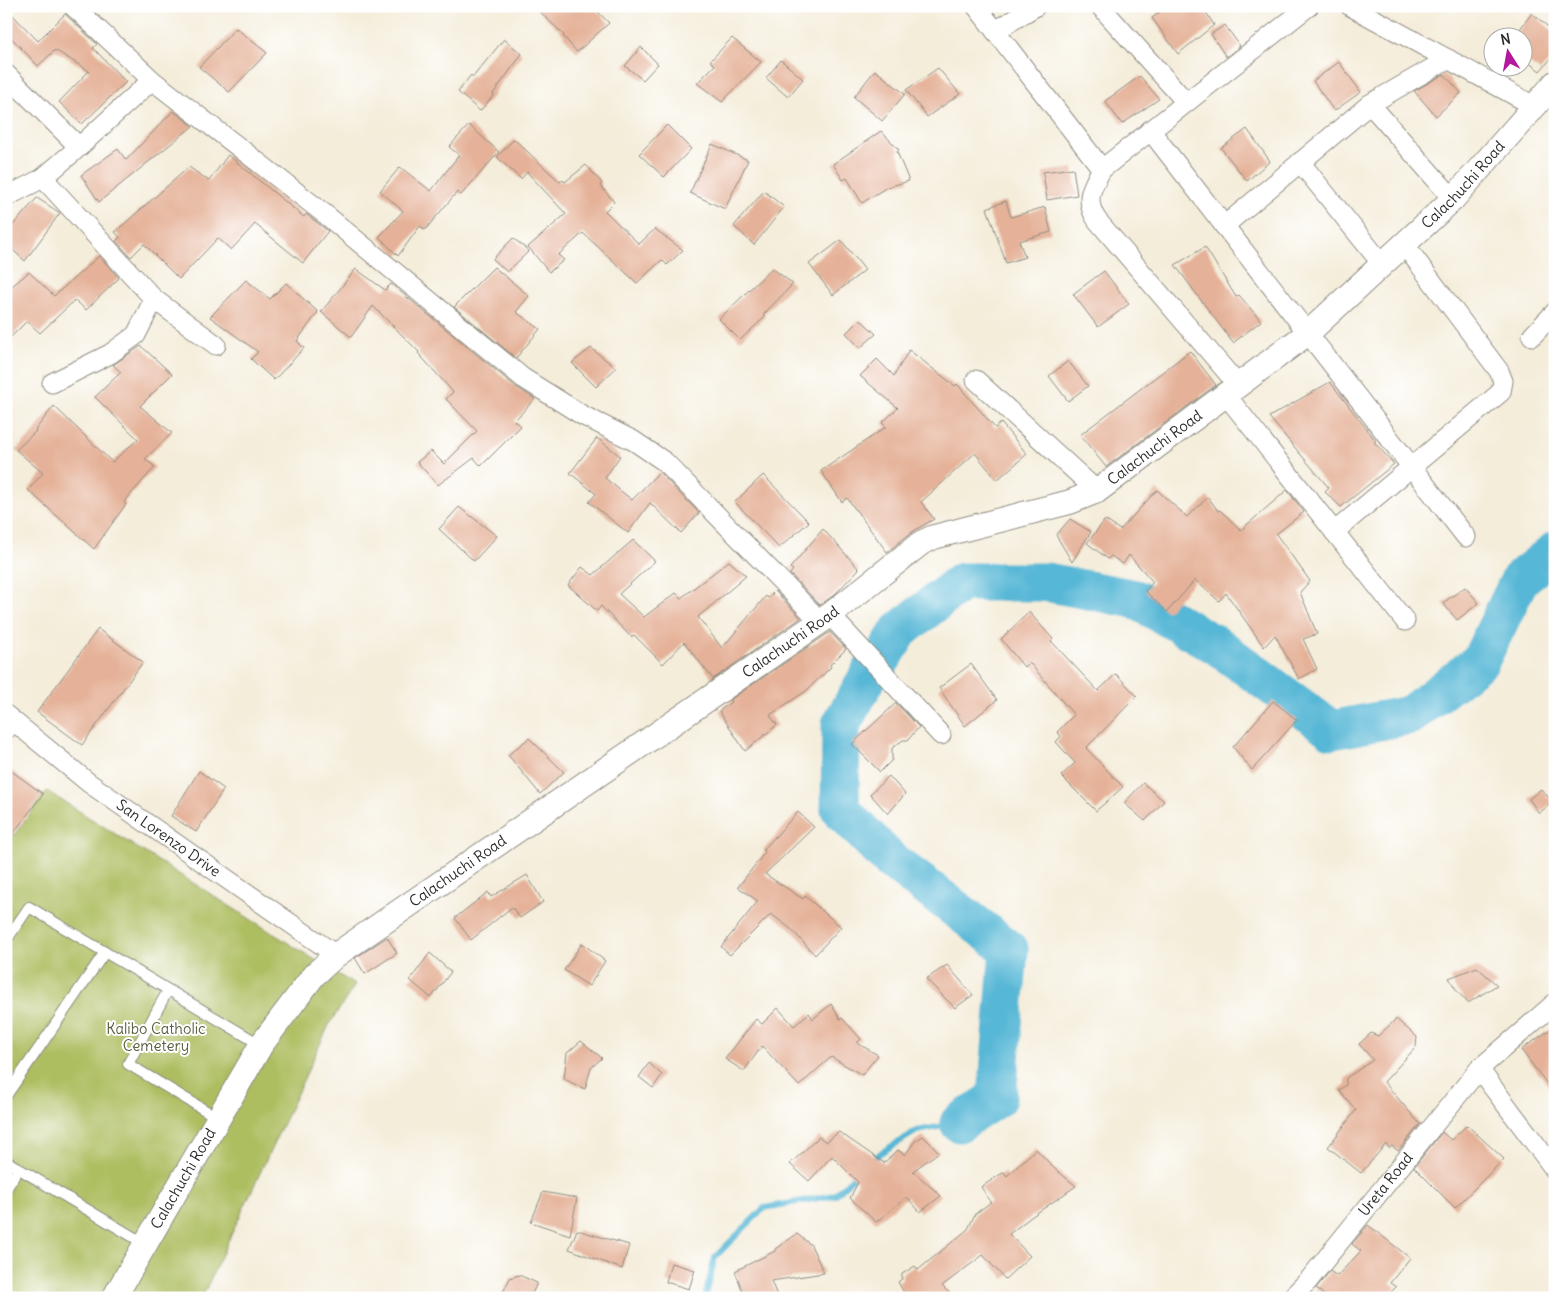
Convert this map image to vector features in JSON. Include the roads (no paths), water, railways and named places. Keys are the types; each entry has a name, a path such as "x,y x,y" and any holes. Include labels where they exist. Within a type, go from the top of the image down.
{"street":[{"path":"73,6 152,80 326,215 523,378 582,414 634,441 666,462 941,735"},
{"path":"976,6 1102,169"},
{"path":"995,31 1036,6"},
{"path":"1100,6 1186,102"},
{"path":"1309,6 1102,169 1090,193 1090,203 1092,212 1097,220 1232,390 1334,532 1405,621"},
{"path":"1350,6 1536,106"},
{"path":"1224,226 1370,104 1448,59"},
{"path":"6,74 79,147"},
{"path":"6,197 43,178 152,80"},
{"name":"Calachuchi Road","path":"114,1298 261,1045 314,976 336,955 825,618 921,543 934,537 1070,502 1097,491 1308,333 1453,199 1555,83"},
{"path":"1370,104 1453,199"},
{"path":"1150,130 1466,537"},
{"path":"1300,162 1382,264"},
{"path":"43,178 154,299 216,345"},
{"path":"1334,532 1501,392 1503,381 1499,371 1404,244"},
{"path":"52,383 110,354 136,335 154,299"},
{"path":"1532,336 1555,312"},
{"path":"976,380 1097,491"},
{"name":"San Lorenzo Drive","path":"10,725 89,783 336,955"},
{"name":"Ureta Road","path":"1291,1298 1308,1281 1478,1069 1555,1003"},
{"path":"1478,1069 1555,1170"}],"lane":[{"path":"6,942 29,907 261,1045"},
{"path":"6,1096 105,952"},
{"path":"168,990 128,1064 218,1118"},
{"path":"6,1161 145,1244"},
{"path":"6,1189 18,1168"}],"waterway":[{"path":"880,662 900,630 962,582 1046,582 1135,599 1216,645 1332,730 1410,715 1480,661 1520,579 1555,551"},
{"path":"872,670 841,724 840,809 889,859 1009,949 997,1098 959,1123"},
{"path":"870,1162 882,1152 917,1131 959,1123"},
{"path":"705,1298 715,1257 764,1208 835,1195 859,1172"}],"park label":[{"name":"Kalibo Catholic Cemetery","path":"156,1038"}]}
